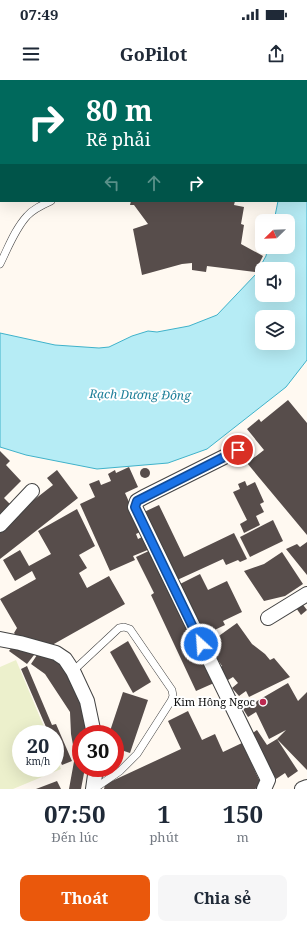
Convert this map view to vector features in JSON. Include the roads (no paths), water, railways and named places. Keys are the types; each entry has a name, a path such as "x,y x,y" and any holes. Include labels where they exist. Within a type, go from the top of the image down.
{"street":[{"path":"238,450 137,501 135,507 268,780 264,789"},
{"path":"0,525 32,491"},
{"path":"268,618 307,594"},
{"path":"0,639 56,653 65,659 73,671 87,701 92,725"},
{"path":"93,789 95,777"},
{"path":"302,789 307,787"}],"lane":[{"path":"0,264 27,216 38,207 49,202"},
{"path":"73,671 119,628 124,627 130,629 172,690 173,696 171,701 137,754 120,771 93,789"}],"water":[{"name":"Rạch Dương Đông","path":"278,202 307,202 307,360 286,387 207,449 168,463 97,469 26,455 0,447 0,333 55,345 99,348 109,347 132,336 148,331 157,332 189,326 217,315 255,275 255,302 295,302 295,262 263,262 266,254 295,254 295,214 275,214"}],"place":[{"name":"Kim Hông Ngoc","path":"263,702"}]}
